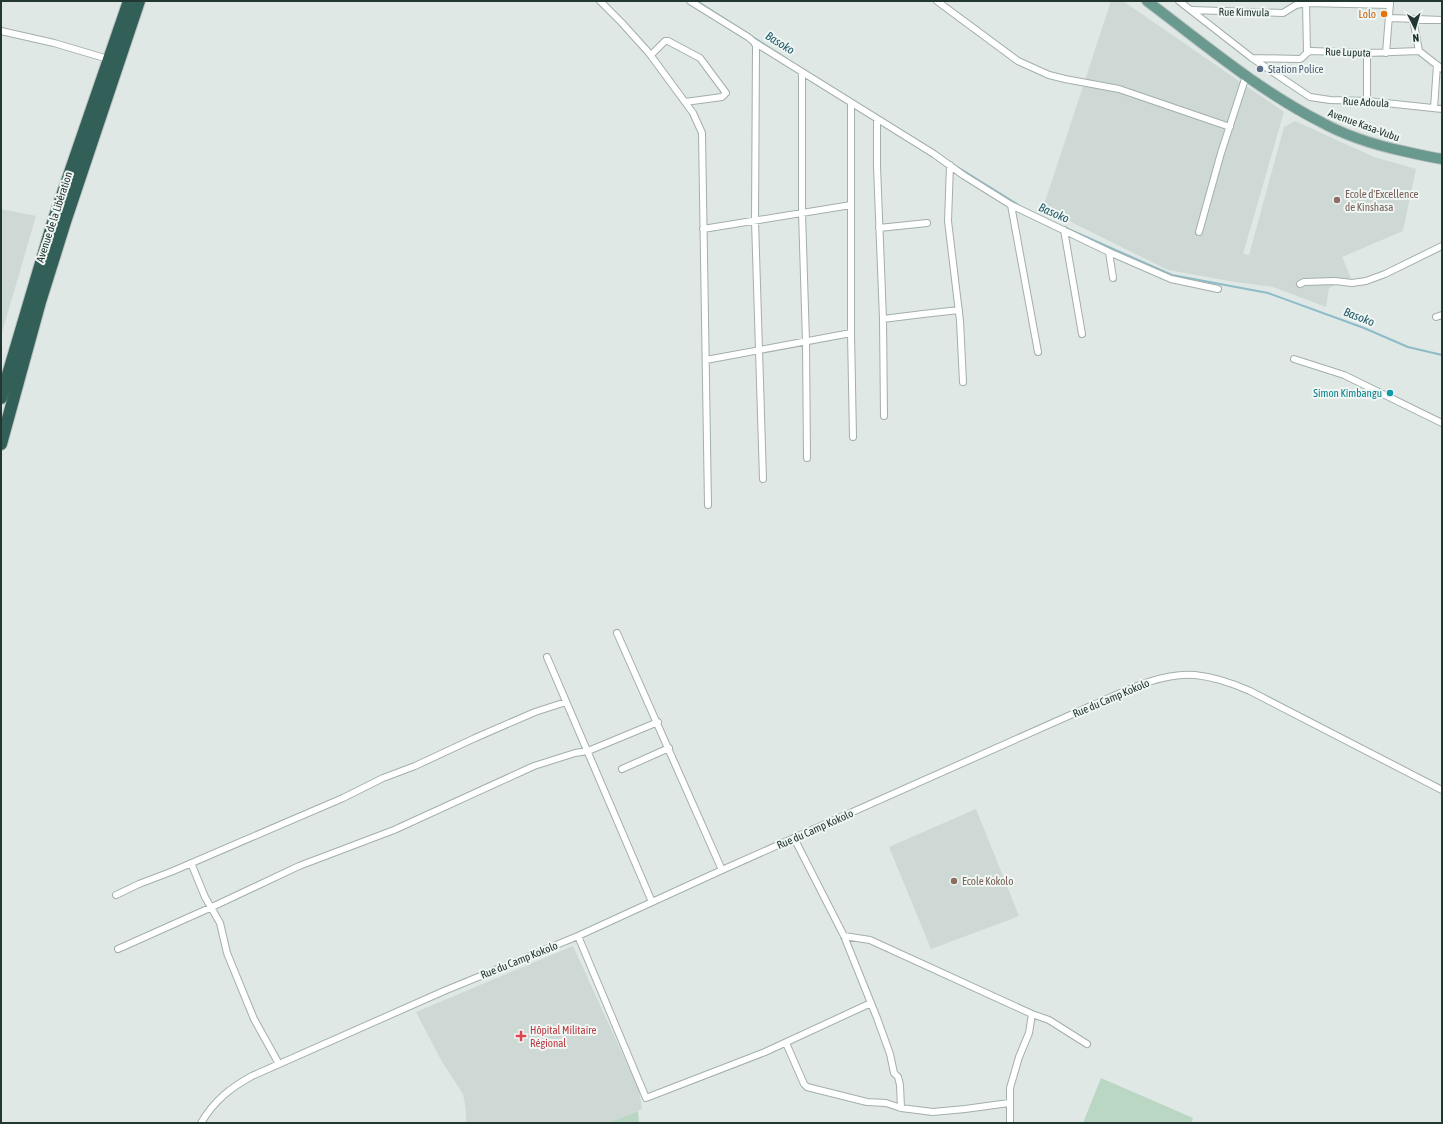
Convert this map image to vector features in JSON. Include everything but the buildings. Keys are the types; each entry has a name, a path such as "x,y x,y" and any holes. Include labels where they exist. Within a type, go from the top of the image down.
{"highway":[{"name":"Avenue de la Libération","path":"1,398 54,219 129,1"},
{"name":"Avenue de la Libération","path":"1,444 40,302 65,222 140,1"}],"main road":[{"name":"Avenue Kasa-Vubu","path":"1147,1 1246,76 1297,109 1334,129 1378,145 1442,159"}],"street":[{"path":"600,1 651,55 694,112 702,133 708,505"},
{"path":"690,1 802,73 934,154 1011,205 1109,252 1171,279 1218,289"},
{"path":"937,1 1018,61 1049,75 1119,88 1230,127"},
{"name":"Rue Adoula","path":"1179,1 1252,58 1310,97 1442,109"},
{"path":"1306,3 1307,52"},
{"name":"Rue Kimvula","path":"1192,10 1283,13 1296,5 1306,3 1390,3"},
{"path":"1386,53 1390,3"},
{"path":"1390,18 1442,20"},
{"path":"1413,19 1419,51 1440,67 1434,108"},
{"path":"1,31 54,43 108,59"},
{"path":"651,55 665,41 671,42 700,58 726,93 722,98 685,102"},
{"path":"754,42 756,46 757,63 755,221 763,479"},
{"name":"Rue Luputa","path":"1252,58 1300,59 1307,52 1311,51 1367,53 1419,51"},
{"path":"1367,53 1367,101"},
{"path":"802,73 802,213 806,341 807,458"},
{"path":"1199,232 1246,76"},
{"path":"851,103 851,333 853,437"},
{"path":"877,119 879,228 883,319 884,416"},
{"path":"950,165 948,221 958,310 963,382"},
{"path":"703,229 851,205"},
{"path":"1011,205 1038,352"},
{"path":"879,228 926,223"},
{"path":"1064,230 1082,334"},
{"path":"1300,284 1304,282 1335,281 1352,283 1366,281 1385,274 1442,246"},
{"path":"1109,252 1113,278"},
{"path":"883,319 958,310"},
{"path":"706,360 851,333"},
{"path":"1294,359 1344,375 1442,422"},
{"path":"617,633 658,722 722,870"},
{"path":"547,657 652,902"},
{"name":"Rue du Camp Kokolo","path":"201,1123 212,1107 226,1092 252,1076 444,990 578,936 722,870 1136,686 1157,679 1193,675 1230,682 1442,790"},
{"path":"116,896 139,884 343,798 383,778 410,768 535,712 566,702"},
{"path":"118,948 212,907 299,866 404,826 466,796 534,766 575,753 588,751 658,722"},
{"path":"622,769 669,748"},
{"path":"794,838 844,936 871,1003 890,1054 894,1073 898,1077 900,1085 901,1108"},
{"path":"191,863 205,897 220,923 227,953 254,1019 279,1064"},
{"path":"578,936 646,1098 765,1052 871,1003"},
{"path":"844,936 870,940 1032,1014 1050,1020 1088,1044"},
{"path":"1010,1123 1009,1103 1013,1073 1029,1033 1032,1014"},
{"path":"786,1042 804,1084 807,1087 867,1102 932,1112 1009,1103"}],"shaded area":[{"path":"1111,1 1123,1 1284,112 1243,254 1249,255 1284,127 1295,121 1374,157 1416,169 1403,231 1342,257 1351,278 1329,288 1326,307 1273,287 1168,270 1043,208"},
{"path":"1,209 36,216 1,336"},
{"name":"Ecole Kokolo","path":"976,809 1019,916 931,949 889,847"},
{"name":"Hôpital Militaire Régional","path":"573,946 639,1090 642,1109 608,1123 466,1123 466,1110 463,1094 441,1060 416,1012"}],"green space":[{"path":"1101,1078 1193,1118 1191,1123 1083,1123"},
{"path":"638,1111 639,1123 608,1123"}],"waterway":[{"name":"Basoko","path":"697,1 787,59"},
{"name":"Basoko","path":"951,163 1020,206"},
{"name":"Basoko","path":"1066,228 1172,275 1268,293 1364,328 1408,347 1442,355"}],"place":[{"name":"Lolo","path":"1384,14"},
{"name":"Station Police","path":"1260,69"},
{"name":"Ecole d'Excellence de Kinshasa","path":"1337,200"},
{"name":"Simon Kimbangu","path":"1390,393"},
{"name":"Ecole Kokolo","path":"954,881"},
{"name":"Hôpital Militaire Régional","path":"521,1036"}]}
